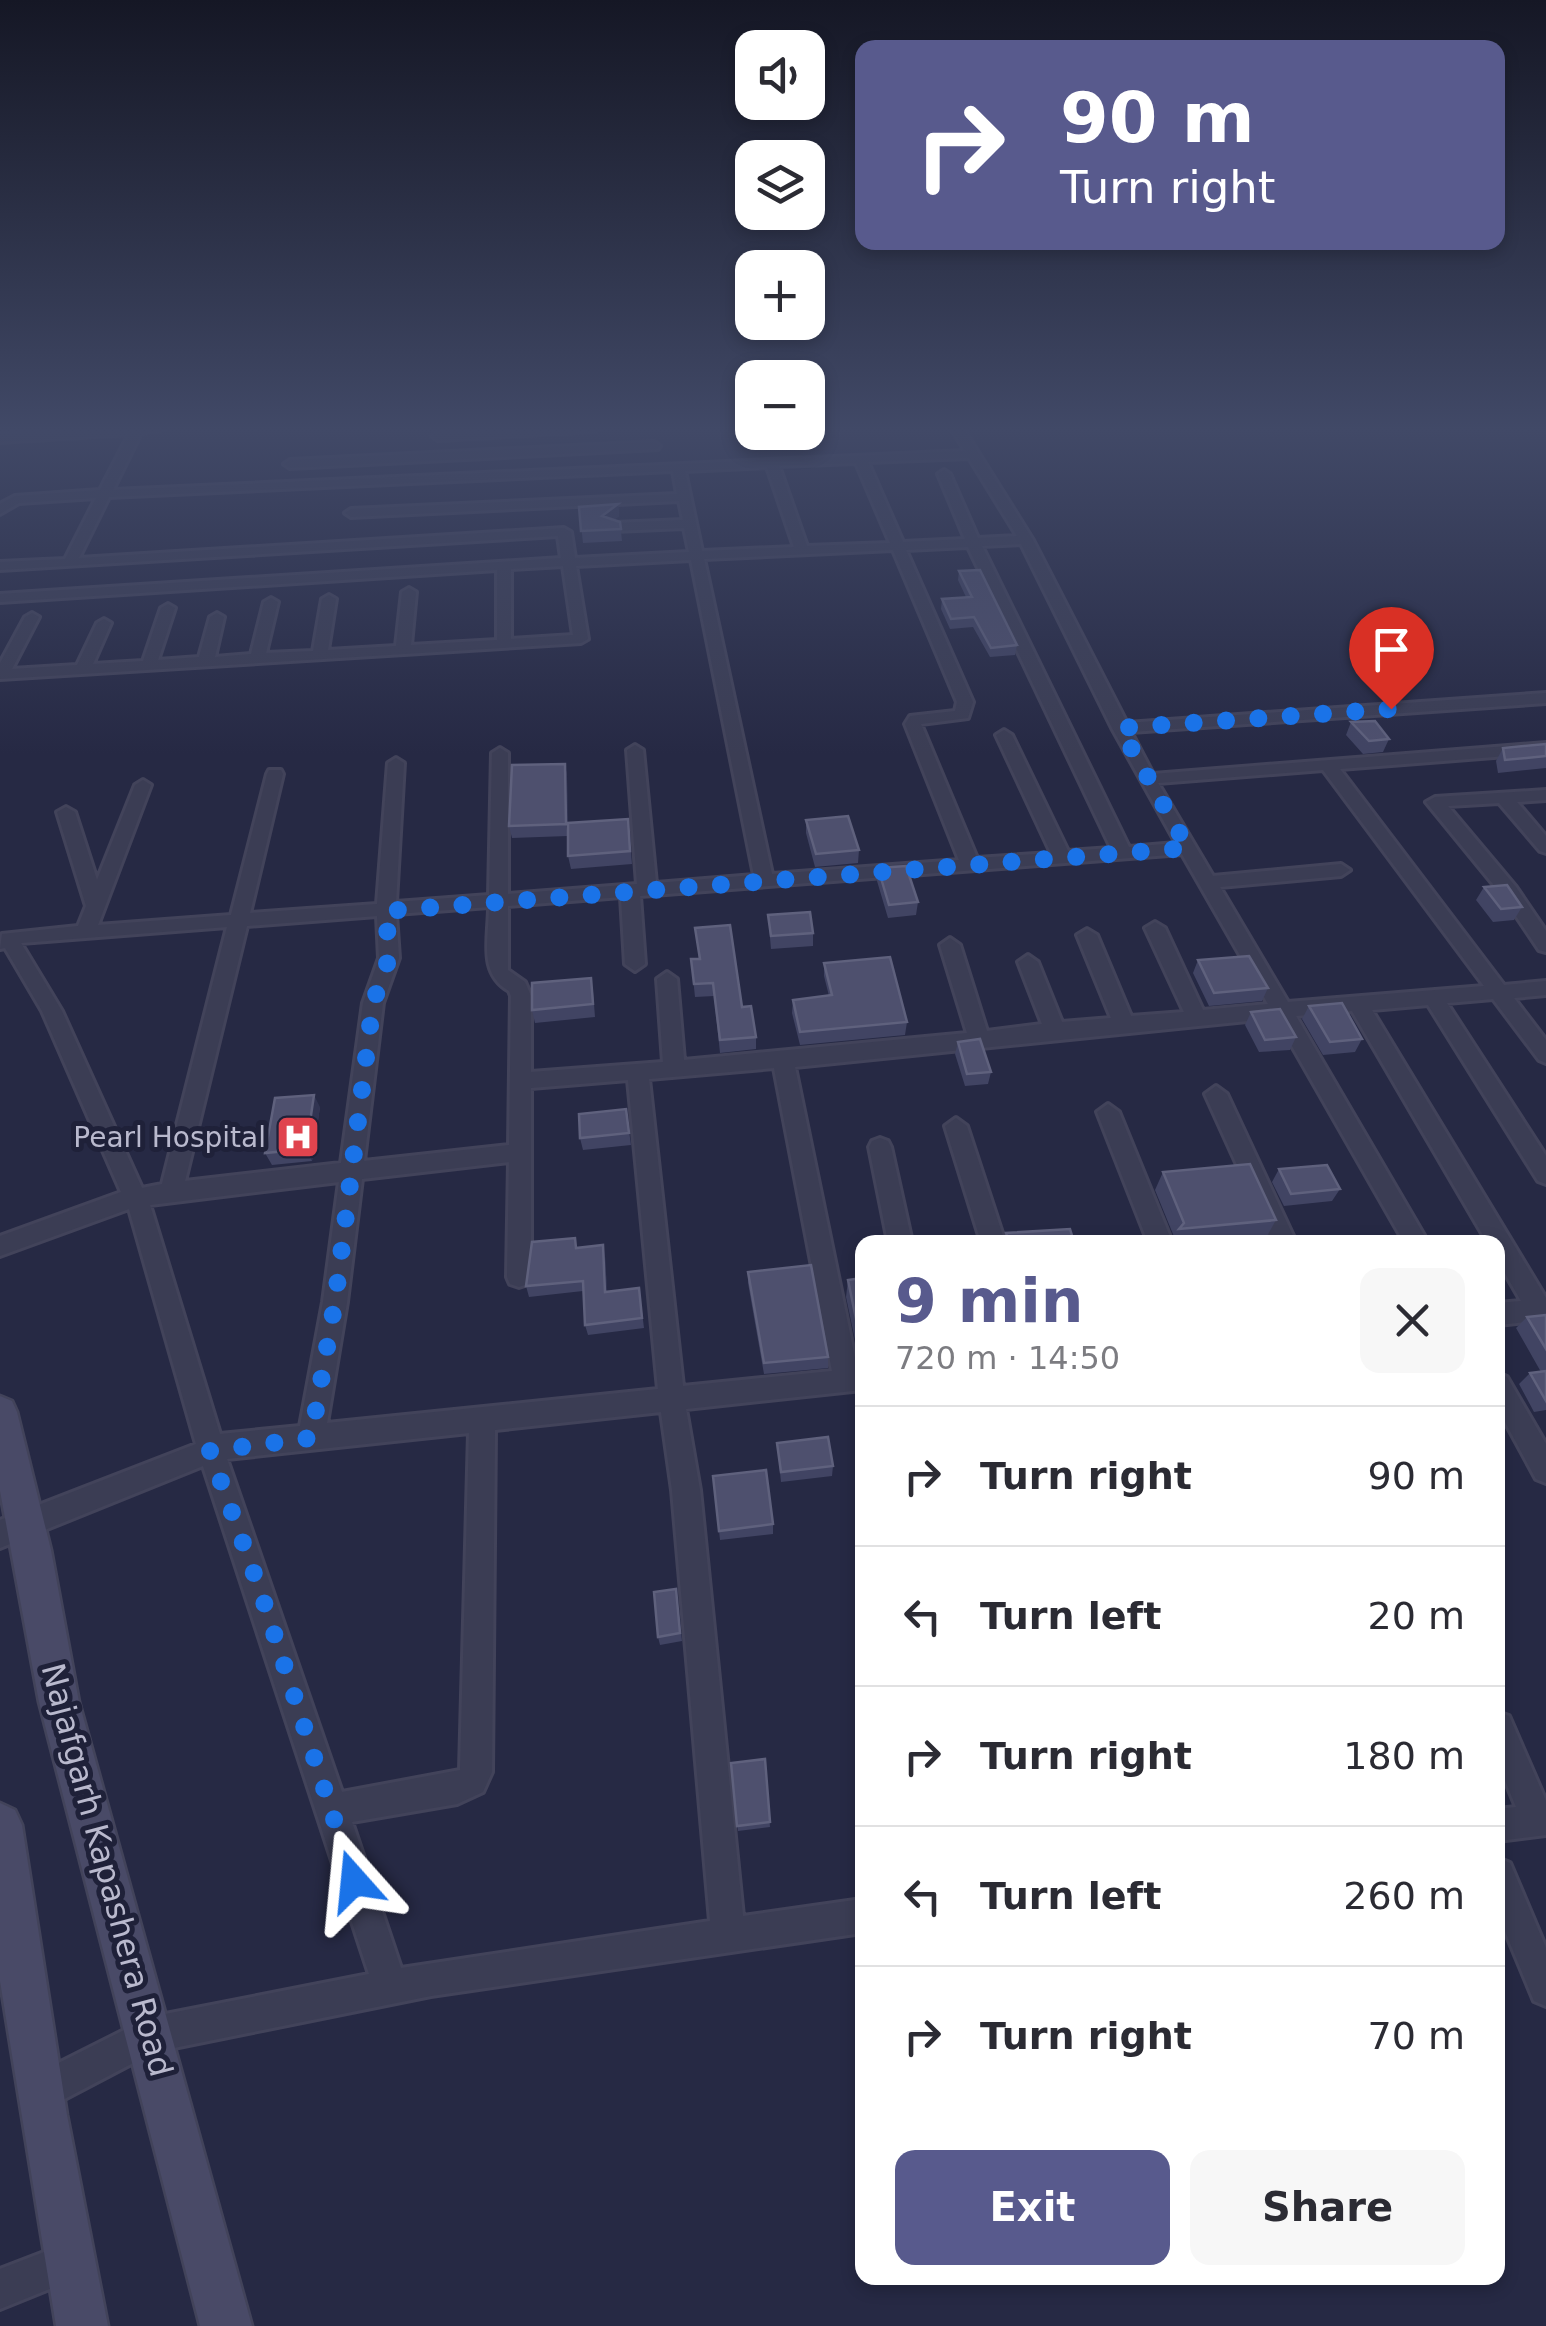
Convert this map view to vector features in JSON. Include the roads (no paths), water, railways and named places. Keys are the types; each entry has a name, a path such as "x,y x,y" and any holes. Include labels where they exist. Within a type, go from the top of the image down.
{"main road":[{"name":"Najafgarh Kapashera Road","path":"0,1412 13,1528 226,2326"},
{"path":"0,1825 40,2092 82,2326"}],"street":[{"path":"70,563 84,537"},
{"path":"0,566 486,537"},
{"path":"1,674 581,639 567,537"},
{"path":"692,537 764,881"},
{"path":"797,537 802,551"},
{"path":"896,537 964,702 962,715 916,719 913,724 970,864"},
{"path":"969,537 1075,746 1122,852"},
{"path":"1024,537 1120,728 1205,883 1412,1235"},
{"path":"0,598 569,562 1026,540"},
{"path":"504,566 504,644"},
{"path":"403,649 408,592"},
{"path":"320,654 329,599"},
{"path":"258,657 271,602"},
{"path":"149,664 168,608"},
{"path":"1,674 32,617"},
{"path":"206,661 217,617"},
{"path":"83,669 104,622"},
{"path":"1120,728 1546,698"},
{"path":"1004,736 1062,857"},
{"path":"1148,779 1546,748"},
{"path":"635,750 635,964"},
{"path":"500,753 498,970 502,978 518,986 521,996 519,1276"},
{"path":"311,1438 335,1302 373,1003 389,958 386,911 396,763"},
{"path":"1328,765 1546,1055"},
{"path":"171,1192 275,774"},
{"path":"85,933 144,785"},
{"path":"1546,795 1435,802 1509,891 1546,945"},
{"path":"1502,798 1546,847"},
{"path":"66,812 96,907"},
{"path":"390,1987 261,1593 210,1451 146,1222 52,1011 4,941 1188,848"},
{"path":"1205,883 1340,870"},
{"path":"1155,928 1197,1018"},
{"path":"1087,935 1124,1024"},
{"path":"950,945 980,1039"},
{"path":"1028,962 1055,1031"},
{"path":"667,980 674,1068"},
{"path":"523,1082 1546,988"},
{"path":"1432,997 1546,1175"},
{"path":"1358,1004 1497,1235"},
{"path":"783,1060 855,1372"},
{"path":"638,1071 672,1400 686,1490 728,1936"},
{"path":"1216,1094 1281,1235"},
{"path":"1108,1112 1157,1235"},
{"path":"956,1126 991,1235"},
{"path":"880,1147 899,1235"},
{"path":"0,1246 135,1198 522,1152"},
{"path":"1505,1248 1542,1310 1505,1313"},
{"path":"13,1528 210,1451 672,1400 855,1385"},
{"path":"1505,1397 1546,1470"},
{"path":"331,1810 458,1788 472,1782 476,1772 482,1420"},
{"path":"1505,1742 1542,1819 1505,1824"},
{"path":"1505,1892 1546,1989"},
{"path":"40,2092 150,2035 390,1987 855,1917"},
{"path":"0,2289 70,2261"}],"place":[{"name":"Pearl Hospital","path":"298,1137"}]}
